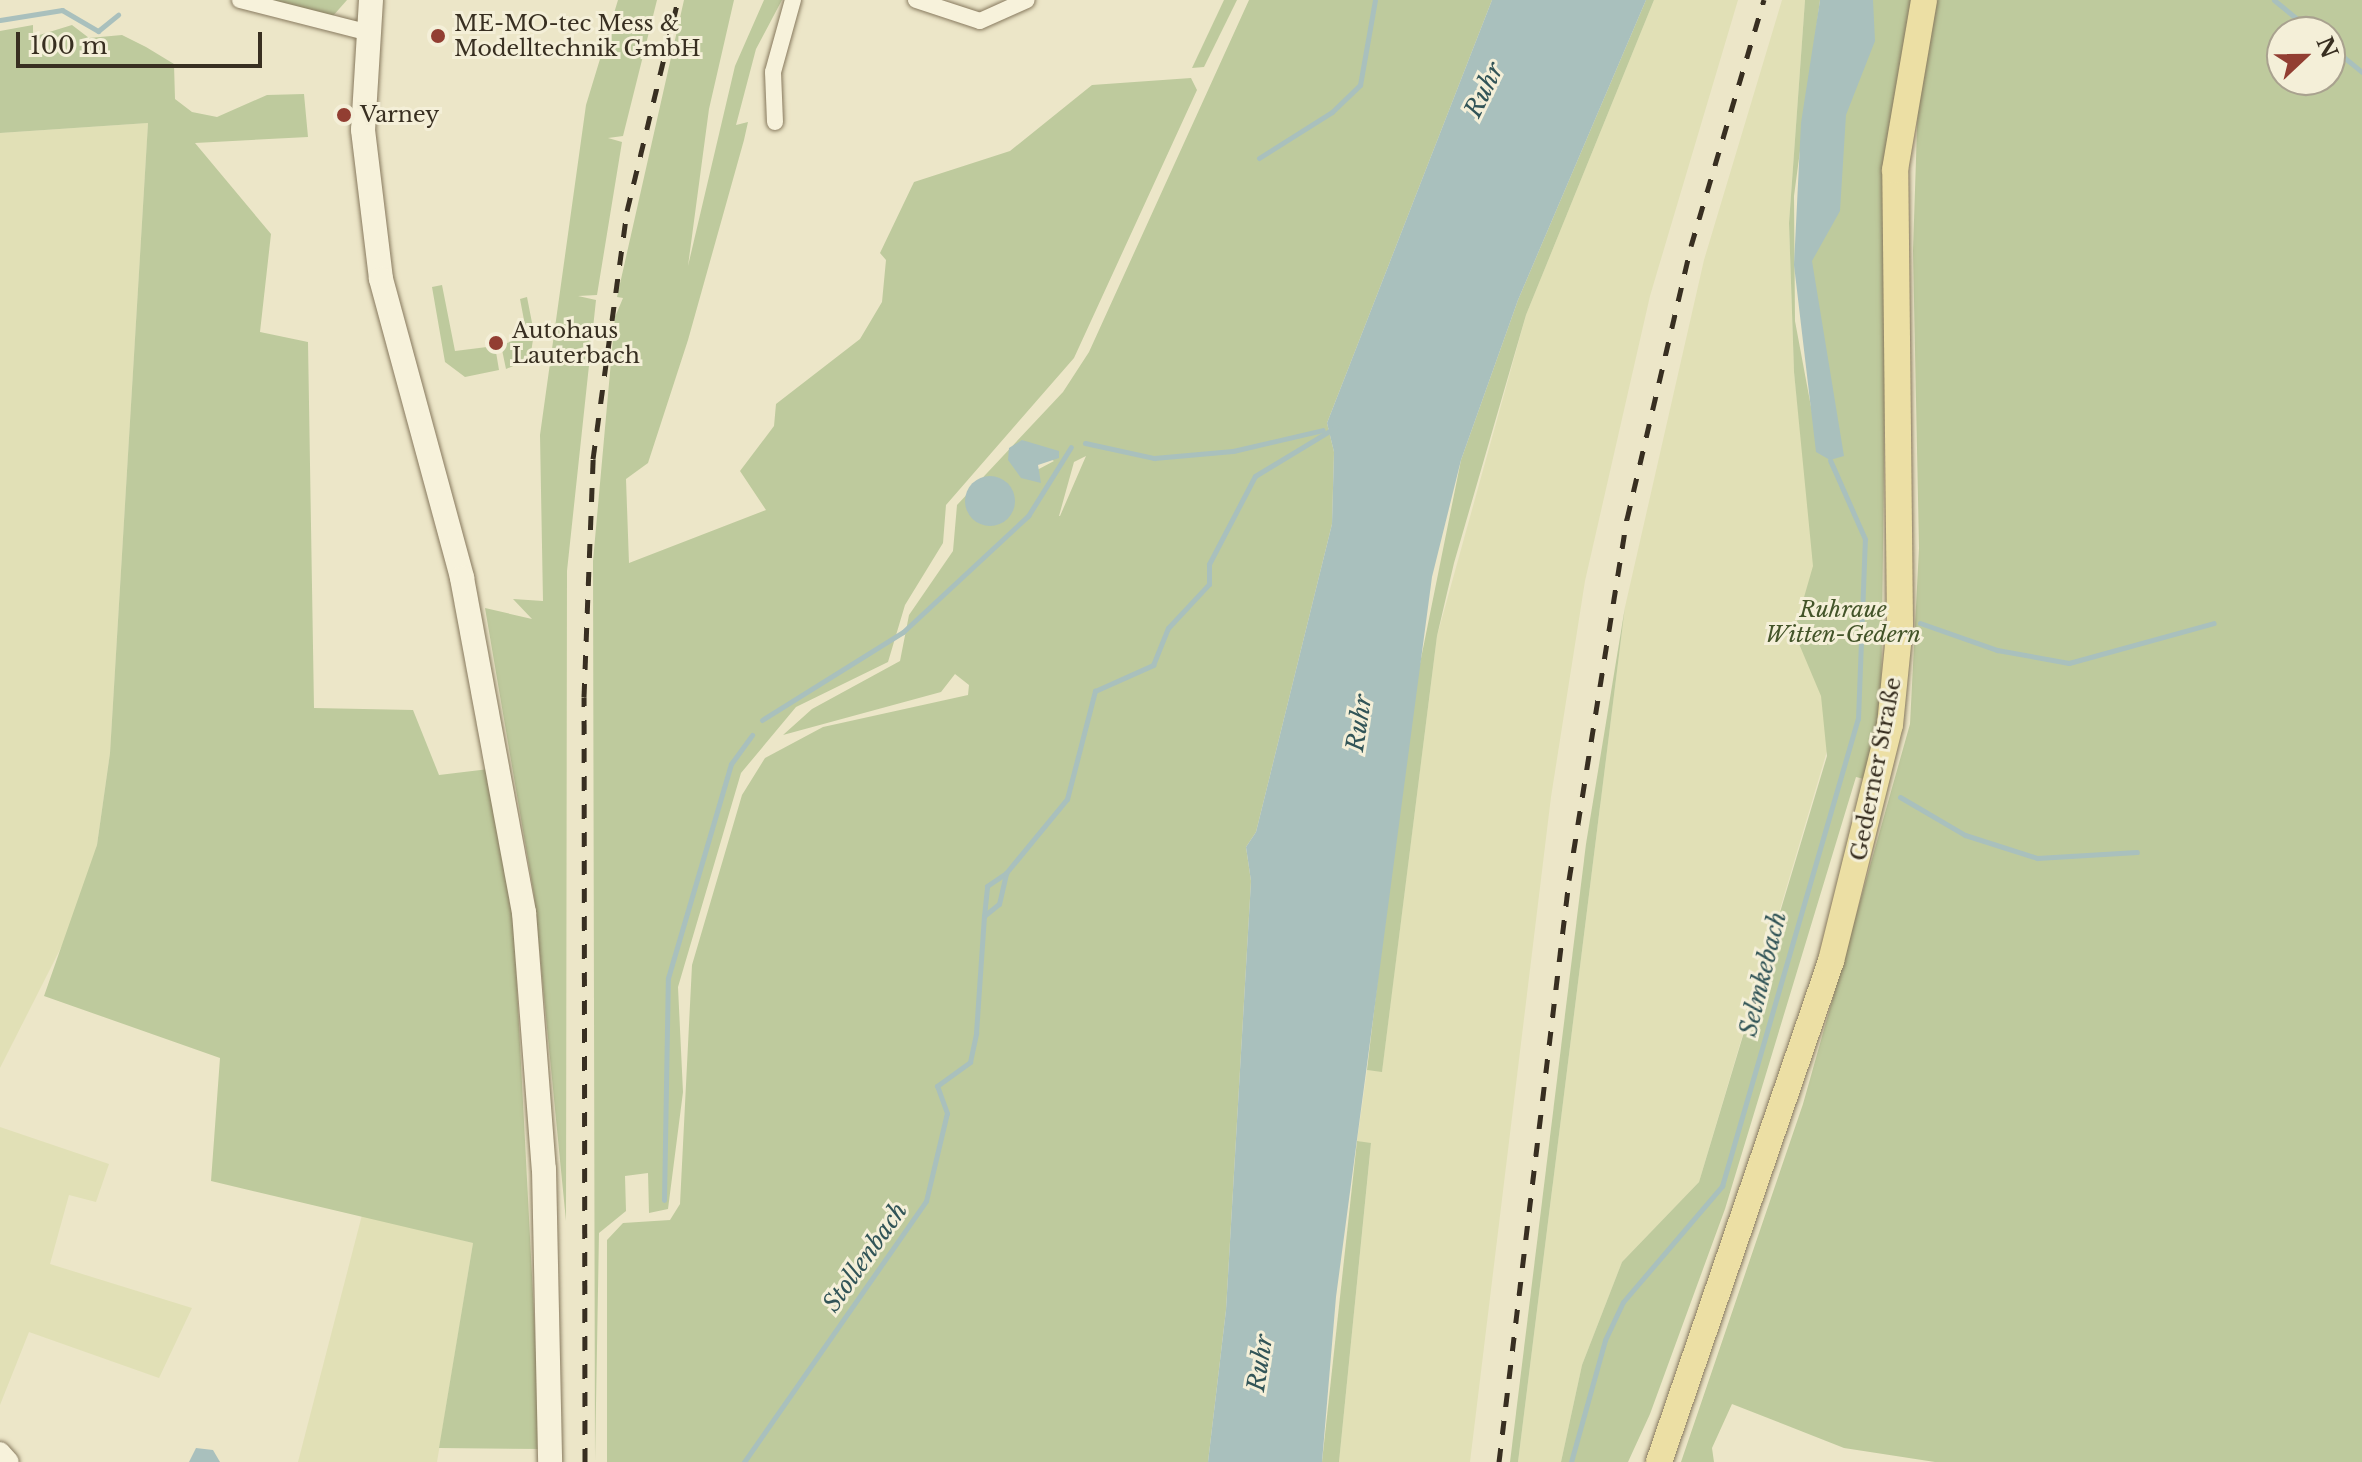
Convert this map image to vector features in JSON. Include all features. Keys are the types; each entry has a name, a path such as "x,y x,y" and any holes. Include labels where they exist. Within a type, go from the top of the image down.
{"main road":[{"path":"371,0 366,32 363,130 381,279 462,578 524,912 544,1169 550,1462"},
{"name":"Gederner Straße","path":"1659,1462 1831,961 1890,725 1900,624 1895,170 1924,0"}],"street":[{"path":"240,0 366,32"},
{"path":"775,122 773,72 793,0"},
{"path":"916,0 980,21 1027,0"},
{"path":"0,1452 9,1462"}],"green space":[{"path":"267,0 347,0 332,17"},
{"path":"618,0 657,0 623,136 608,138 622,142 597,295 578,296 596,300 567,571 566,1221 534,895 485,608 532,619 513,599 543,601 540,435 586,105"},
{"path":"684,0 734,0 709,109 688,266 735,66 764,0 782,0 756,49 736,125 748,122 744,140 688,340 648,463 626,479 629,563 766,510 740,471 774,426 776,404 860,339 882,302 886,260 880,253 914,182 1010,151 1092,85 1191,78 1197,90 1074,358 946,505 943,543 905,605 888,662 796,707 741,773 678,987 683,1092 668,1209 649,1213 648,1173 625,1176 626,1211 599,1233 595,1462 593,561 615,317 623,298 617,297"},
{"path":"1224,0 1237,0 1204,67 1192,68"},
{"path":"1249,0 1492,0 1327,423 1334,452 1332,524 1256,832 1246,847 1251,881 1226,1310 1208,1462 607,1462 607,1240 623,1223 670,1220 680,1204 692,965 742,795 765,758 823,727 968,695 969,685 955,674 941,692 783,735 812,709 900,661 909,615 953,551 957,505 1063,392 1089,352","holes":["1022,440 1054,461 1037,470","1086,456 1060,516 1059,516 1074,462"]},
{"path":"1646,0 1654,0 1526,315 1454,563 1437,636 1382,1072 1367,1070 1408,723 1461,460 1518,300"},
{"path":"1654,0 1738,0 1650,296 1585,581 1551,797 1470,1462 1339,1462 1371,1144 1357,1141 1367,1070 1382,1071 1437,636 1526,315"},
{"path":"1782,0 1805,0 1789,223 1794,372 1833,731 1699,1182 1622,1262 1582,1365 1561,1462 1518,1462 1625,607 1704,260"},
{"name":"Ruhraue Witten-Gedern","path":"1805,0 1820,0 1794,196 1795,321 1820,455 1801,310 1825,0 1916,0 1888,144 1881,709 1868,780 1856,777 1725,1209 1650,1414 1628,1462 1561,1462 1582,1365 1622,1262 1699,1182 1827,756 1821,696 1794,632 1813,566 1794,372 1789,223"},
{"path":"1937,0 2362,0 2362,1462 1935,1462 1844,1448 1732,1404 1712,1448 1714,1462 1681,1462 1803,1104 1910,724 1919,548 1913,251 1919,67"},
{"path":"33,25 33,37 72,25 89,38 122,35 146,47 174,64 175,99 192,112 217,117 267,95 304,94 308,137 195,143 271,234 260,332 308,342 314,708 413,710 439,775 489,769 514,929 541,1449 439,1448 473,1243 211,1181 220,1058 44,996 97,845 110,753 148,123 0,133 0,31"},
{"path":"148,123 110,753 97,845 79,912 0,1068 0,133"},
{"path":"442,285 455,351 495,346 499,370 465,377 445,362 432,287"},
{"path":"527,297 534,333 530,359 506,369 501,345 527,336 520,299"},
{"path":"1625,607 1518,1462 1510,1462 1586,844"},
{"path":"0,1127 109,1164 96,1202 69,1195 50,1264 192,1308 159,1378 29,1332 0,1405"},
{"path":"1357,1141 1371,1143 1339,1462 1322,1462"},
{"path":"362,1215 473,1243 437,1462 298,1462"}],"water":[{"name":"Ruhr","path":"1492,0 1646,0 1518,300 1461,460 1432,577 1336,1297 1322,1462 1208,1462 1226,1310 1251,881 1246,847 1256,832 1332,524 1334,452 1327,423"},
{"path":"1820,0 1873,0 1875,41 1846,115 1840,211 1812,261 1844,456 1830,460 1816,452 1794,265 1801,123"},
{"path":"1022,440 1059,451 1059,458 1038,465 1041,483 1021,478 1008,460 1009,448"},
{"path":"990,476 1008,483 1015,501 1008,519 990,526 972,519 965,501 972,483"},
{"path":"196,1448 213,1450 220,1462 189,1462"}],"waterway":[{"path":"1259,158 1332,112 1360,85 1375,0"},
{"path":"2274,0 2294,16"},
{"path":"0,20 62,10 98,31 118,15"},
{"path":"2346,59 2362,72"},
{"name":"Stollenbach","path":"744,1462 926,1201 947,1113 937,1086 970,1062 976,1033 984,916 999,904 1006,873 1067,799 1095,691 1153,665 1168,628 1209,584 1209,564 1255,476 1336,427"},
{"path":"1085,443 1154,458 1233,451 1323,430"},
{"path":"762,720 903,632 1028,516 1071,447"},
{"name":"Selmkebach","path":"1571,1462 1605,1340 1623,1302 1722,1186 1858,719 1865,539 1830,460"},
{"path":"1920,623 1997,650 2069,663 2214,623"},
{"path":"664,1200 668,978 731,764 752,735"},
{"path":"1900,797 1965,835 2037,858 2137,852"},
{"path":"984,916 987,886 1006,873"}],"railway":[{"path":"585,1462 584,697 593,459 627,211 678,0"},
{"path":"1499,1462 1569,880 1627,519 1691,246 1764,0"}],"place":[{"name":"ME-MO-tec Mess & Modelltechnik GmbH","path":"438,36"},
{"name":"Varney","path":"344,115"},
{"name":"Autohaus Lauterbach","path":"496,343"}]}
